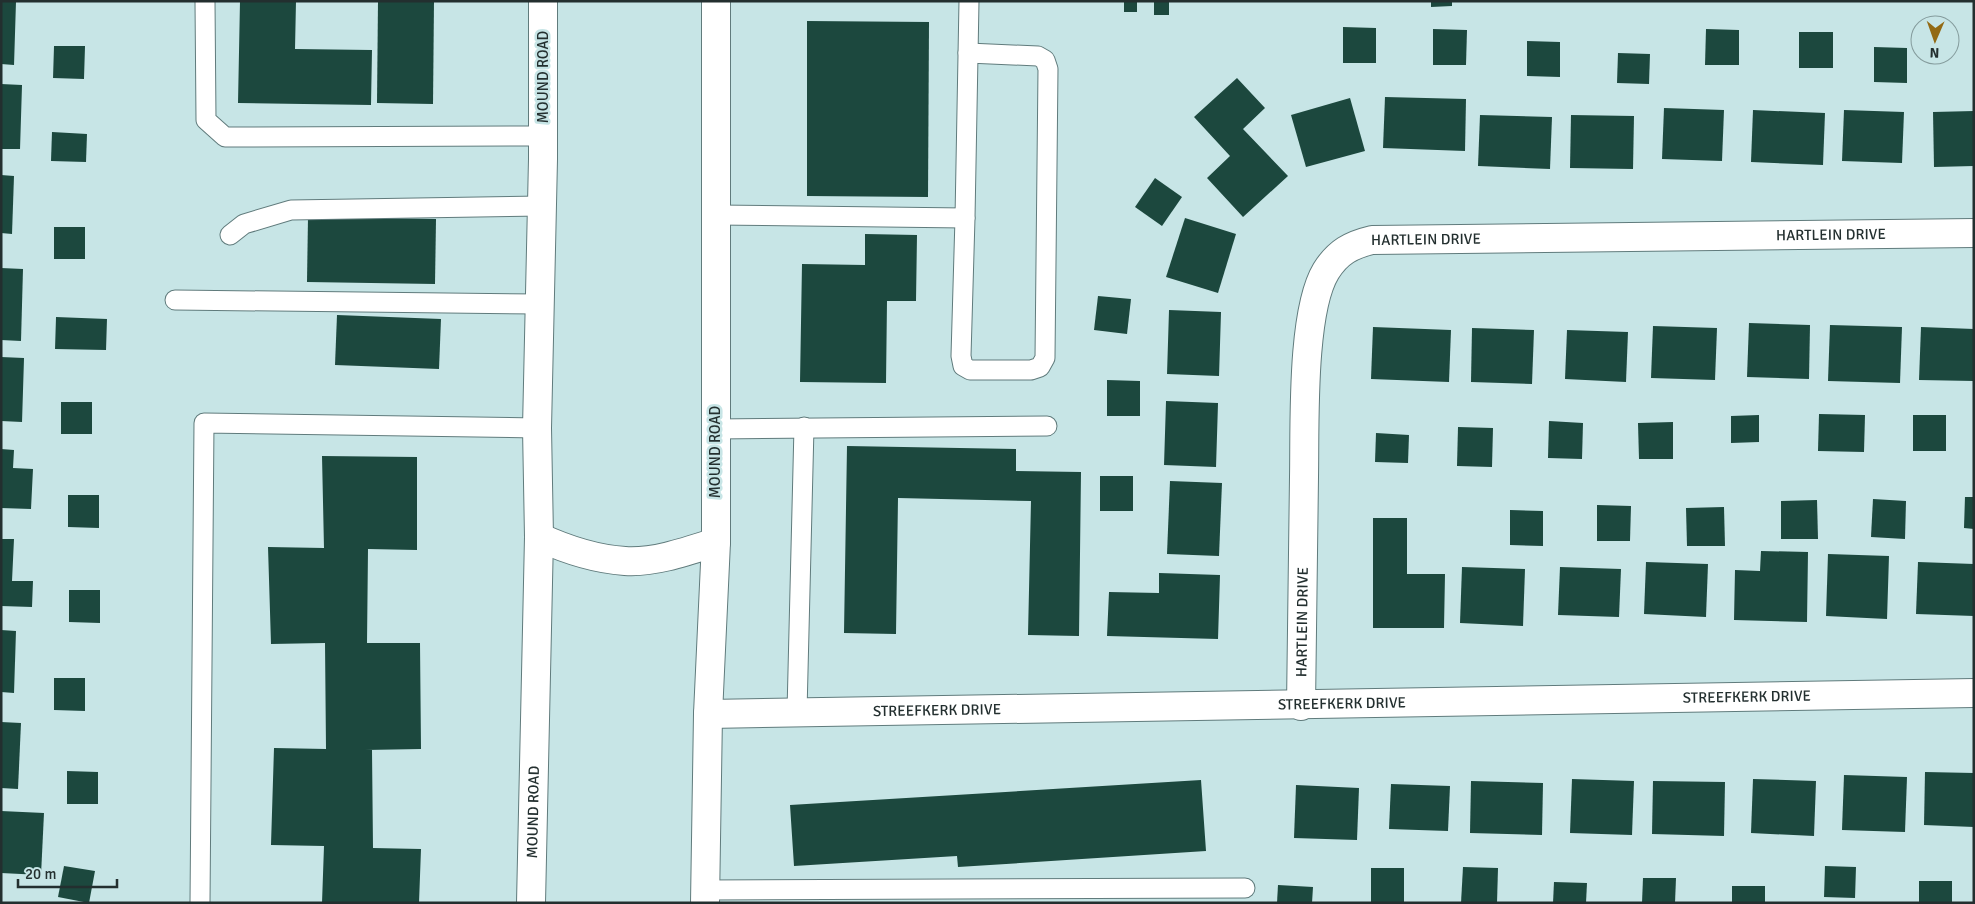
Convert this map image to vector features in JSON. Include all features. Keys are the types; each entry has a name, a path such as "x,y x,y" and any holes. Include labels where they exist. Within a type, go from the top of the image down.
{"street":[{"name":"MOUND ROAD","path":"531,903 539,537 537,428 543,136 543,1"},
{"name":"MOUND ROAD","path":"705,896 708,714 716,542 716,1"},
{"name":"HARTLEIN DRIVE","path":"1300,706 1306,400 1310,335 1316,295 1326,272 1338,256 1352,245 1372,240 1974,233"},
{"path":"539,537 567,549 625,561 676,555 716,542"},
{"name":"STREEFKERK DRIVE","path":"708,714 1300,706 1974,693"}],"lane":[{"path":"205,1 206,120 225,137 543,136"},
{"path":"968,53 1038,56 1045,60 1048,69 1045,358 1040,367 1031,370 970,370 964,366 961,356 969,1"},
{"path":"230,234 244,224 292,210 541,206"},
{"path":"716,215 964,218"},
{"path":"175,300 539,304"},
{"path":"200,903 204,423 537,428"},
{"path":"715,429 1047,426"},
{"path":"797,712 804,427"},
{"path":"705,896 1245,888"}],"building":[{"path":"1,1 16,1 14,65 1,64"},
{"path":"240,1 296,1 295,49 372,50 371,105 238,103"},
{"path":"378,1 434,1 433,104 377,103"},
{"path":"1124,1 1137,1 1137,12 1124,12"},
{"path":"1154,1 1169,1 1169,15 1154,15"},
{"path":"1431,1 1452,1 1452,6 1431,7"},
{"path":"807,21 929,22 928,197 807,196"},
{"path":"1343,27 1376,28 1376,63 1343,63"},
{"path":"1433,29 1467,30 1466,65 1433,65"},
{"path":"1706,29 1739,30 1739,65 1705,65"},
{"path":"1799,32 1833,32 1833,68 1799,68"},
{"path":"1527,41 1560,42 1560,77 1527,76"},
{"path":"54,46 85,46 84,79 53,78"},
{"path":"1874,47 1907,48 1907,83 1874,82"},
{"path":"1618,53 1650,54 1649,84 1617,83"},
{"path":"1237,78 1265,108 1243,129 1288,176 1243,217 1207,178 1230,156 1194,117"},
{"path":"1,84 22,85 20,149 1,149"},
{"path":"1385,97 1466,99 1465,151 1383,148"},
{"path":"1350,98 1365,151 1306,167 1291,115"},
{"path":"1664,108 1724,110 1722,161 1662,159"},
{"path":"1753,110 1825,113 1823,165 1751,162"},
{"path":"1844,110 1904,112 1902,163 1842,161"},
{"path":"1974,111 1974,166 1934,167 1933,112"},
{"path":"1480,115 1552,117 1550,169 1478,166"},
{"path":"1571,115 1634,116 1633,169 1570,168"},
{"path":"52,132 87,134 86,162 51,161"},
{"path":"1,175 14,176 12,234 1,233"},
{"path":"1155,178 1182,197 1162,226 1135,207"},
{"path":"308,217 436,219 435,284 307,282"},
{"path":"1185,218 1236,234 1218,293 1166,277"},
{"path":"54,227 85,227 85,259 54,259"},
{"path":"865,234 917,235 916,301 887,301 886,383 800,382 802,264 865,265"},
{"path":"1,268 23,269 21,341 1,340"},
{"path":"1098,296 1131,299 1127,334 1094,330"},
{"path":"1169,310 1221,312 1219,376 1167,374"},
{"path":"337,315 441,319 439,369 335,365"},
{"path":"56,317 107,319 106,350 55,349"},
{"path":"1749,323 1810,325 1809,379 1747,377"},
{"path":"1830,325 1902,327 1900,383 1828,381"},
{"path":"1653,326 1717,328 1715,380 1651,378"},
{"path":"1373,327 1451,330 1449,382 1371,379"},
{"path":"1921,327 1974,329 1974,381 1919,380"},
{"path":"1472,328 1534,330 1532,384 1471,382"},
{"path":"1567,330 1628,332 1626,382 1565,379"},
{"path":"1,357 24,358 22,422 1,421"},
{"path":"1107,380 1140,381 1140,416 1107,416"},
{"path":"1166,401 1218,403 1216,467 1164,465"},
{"path":"61,402 92,402 92,434 61,434"},
{"path":"1819,414 1865,415 1864,452 1818,451"},
{"path":"1759,415 1759,442 1731,443 1731,416"},
{"path":"1913,415 1946,415 1946,451 1913,451"},
{"path":"1549,421 1583,423 1582,459 1548,458"},
{"path":"1673,422 1673,459 1639,459 1638,423"},
{"path":"1458,427 1493,428 1492,467 1457,466"},
{"path":"1376,433 1409,435 1408,463 1375,462"},
{"path":"847,446 1016,449 1016,471 1081,472 1079,636 1028,635 1031,501 898,498 896,634 844,633"},
{"path":"1,449 14,450 13,468 33,469 31,509 1,508"},
{"path":"322,456 417,457 417,550 368,549 367,643 420,643 421,749 365,750 372,750 373,848 421,849 419,903 322,903 324,846 271,845 274,748 326,749 325,643 271,644 268,547 324,548"},
{"path":"1100,476 1133,476 1133,511 1100,511"},
{"path":"1170,481 1222,483 1219,556 1167,554"},
{"path":"68,495 99,495 99,528 68,527"},
{"path":"1965,497 1974,497 1974,529 1964,528"},
{"path":"1873,499 1906,501 1905,539 1871,537"},
{"path":"1817,500 1818,539 1781,539 1781,501"},
{"path":"1597,505 1631,506 1630,541 1597,541"},
{"path":"1724,507 1725,546 1687,546 1686,508"},
{"path":"1510,510 1543,511 1543,546 1510,545"},
{"path":"1373,518 1407,518 1407,574 1445,574 1444,628 1373,628"},
{"path":"1,539 14,539 12,581 33,581 32,607 1,606"},
{"path":"1761,551 1808,552 1807,622 1734,620 1735,570 1760,571"},
{"path":"1828,554 1889,556 1887,619 1826,616"},
{"path":"1646,562 1708,564 1706,617 1644,614"},
{"path":"1918,562 1974,564 1974,616 1916,614"},
{"path":"1462,567 1525,569 1523,626 1460,623"},
{"path":"1560,567 1621,569 1619,617 1558,615"},
{"path":"1159,573 1220,575 1218,639 1107,636 1109,592 1159,593"},
{"path":"69,590 100,590 100,623 69,622"},
{"path":"1,630 16,631 14,693 1,692"},
{"path":"54,678 85,678 85,711 54,710"},
{"path":"1,722 21,723 18,789 1,788"},
{"path":"67,771 98,772 98,804 67,804"},
{"path":"1925,772 1974,773 1974,827 1924,825"},
{"path":"1844,775 1907,777 1905,832 1842,830"},
{"path":"1572,779 1634,781 1632,835 1570,833"},
{"path":"1753,779 1816,781 1814,836 1751,833"},
{"path":"1201,780 1206,851 958,867 957,856 794,866 790,805"},
{"path":"1471,781 1543,783 1542,835 1470,833"},
{"path":"1653,781 1725,782 1724,836 1652,834"},
{"path":"1391,784 1450,786 1448,831 1389,829"},
{"path":"1296,785 1359,788 1357,840 1294,838"},
{"path":"1,811 44,813 41,875 1,873"},
{"path":"64,866 95,871 89,903 58,897"},
{"path":"1825,866 1856,867 1855,898 1824,897"},
{"path":"1463,867 1498,868 1497,903 1461,903"},
{"path":"1371,868 1404,868 1404,903 1371,903"},
{"path":"1643,878 1676,878 1675,903 1642,903"},
{"path":"1919,881 1952,881 1952,903 1919,903"},
{"path":"1554,882 1587,883 1586,903 1553,903"},
{"path":"1278,885 1313,887 1312,903 1277,903"},
{"path":"1732,886 1765,886 1765,903 1732,903"}]}
